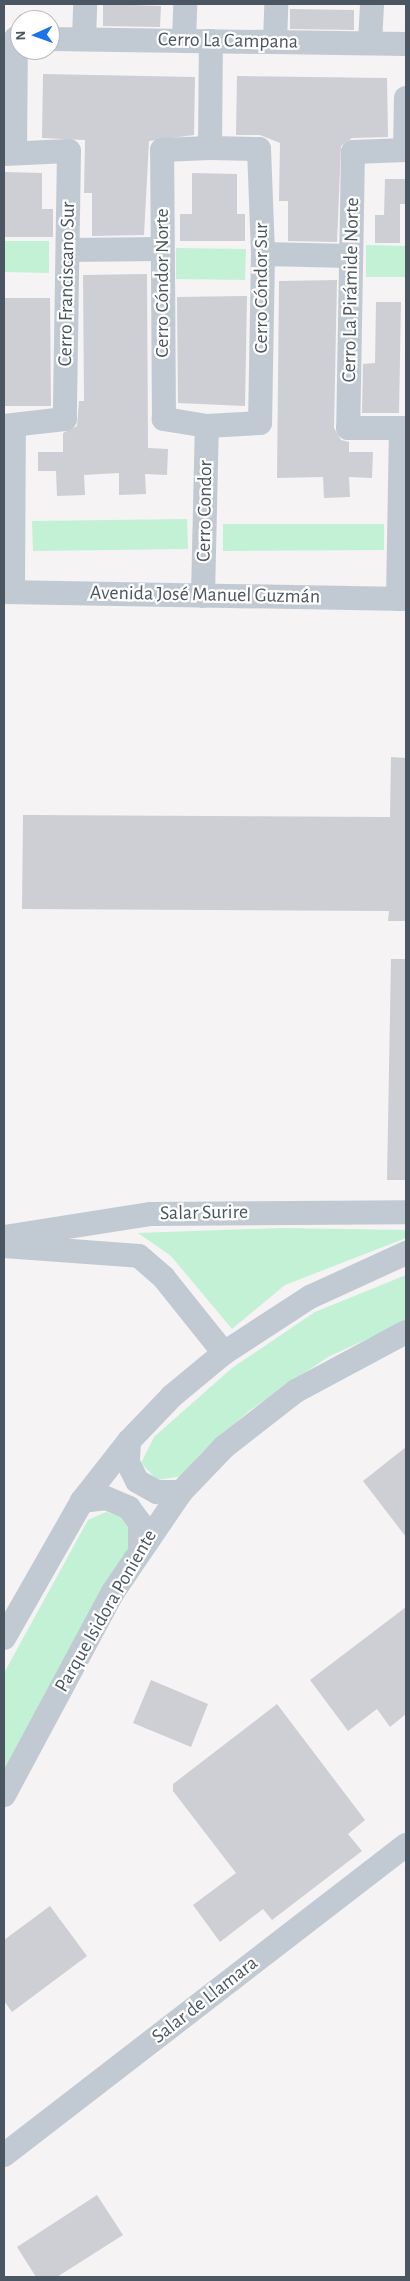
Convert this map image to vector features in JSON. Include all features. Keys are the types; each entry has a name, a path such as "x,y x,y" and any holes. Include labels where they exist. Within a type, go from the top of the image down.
{"street":[{"path":"84,39 85,4"},
{"path":"184,40 185,4"},
{"path":"275,42 276,4"},
{"path":"370,43 372,4"},
{"name":"Cerro La Campana","path":"60,38 406,44"},
{"path":"210,148 211,41"},
{"path":"9,154 12,60"},
{"path":"406,98 406,150"},
{"name":"Cerro Cóndor Norte","path":"208,426 164,420 161,249 162,150 210,148"},
{"name":"Cerro Cóndor Sur","path":"208,426 260,423 263,254 259,149 210,148"},
{"name":"Cerro La Pirámide Norte","path":"403,428 348,428 353,152 406,150"},
{"name":"Cerro Franciscano Sur","path":"9,154 69,151 64,419 9,427"},
{"path":"68,250 161,249"},
{"path":"263,254 351,256"},
{"name":"Cerro Condor","path":"204,596 208,426"},
{"path":"9,427 9,592"},
{"path":"402,599 403,428"},
{"name":"Avenida José Manuel Guzmán","path":"9,592 402,599"},
{"name":"Salar Surire","path":"4,1237 151,1214 406,1212"},
{"path":"4,1246 139,1256 164,1278 224,1352"},
{"path":"4,1638 82,1501 129,1441 224,1352 310,1297 406,1253"},
{"name":"Parque Isidora Poniente","path":"4,1795 140,1547 181,1492 231,1442 296,1391 406,1332"},
{"path":"129,1441 128,1463 137,1481 157,1492 181,1492"},
{"path":"82,1501 106,1498 124,1504 140,1523 140,1547"},
{"name":"Salar de Llamara","path":"4,2155 406,1845"}],"green space":[{"path":"4,241 49,241 49,273 4,272"},
{"path":"366,245 406,246 406,277 366,277"},
{"path":"176,248 246,249 245,280 176,279"},
{"path":"187,519 188,549 33,551 32,521"},
{"path":"223,524 384,524 384,550 223,551"},
{"path":"280,1228 406,1230 406,1238 285,1285 232,1329 171,1256 138,1233"},
{"path":"406,1275 406,1321 328,1357 249,1411 201,1453 183,1476 157,1480 141,1463 154,1437 232,1368 315,1312"},
{"path":"106,1512 122,1517 131,1531 131,1550 4,1783 4,1673 88,1520"}],"building":[{"path":"103,4 161,6 160,27 103,26"},
{"path":"290,9 354,10 354,30 290,29"},
{"path":"43,74 195,77 194,135 149,141 144,235 92,236 92,193 84,193 85,140 42,138"},
{"path":"237,76 387,78 388,137 352,138 341,146 337,242 288,241 288,201 279,201 280,143 260,135 236,135"},
{"path":"4,172 42,173 42,209 53,209 53,237 4,237"},
{"path":"192,173 237,174 237,214 245,214 245,241 180,241 180,214 192,214"},
{"path":"385,179 406,179 406,204 400,204 400,243 375,243 375,215 384,215"},
{"path":"147,274 148,448 168,449 167,475 145,474 146,494 119,495 119,473 84,475 85,495 57,496 56,471 38,471 38,452 63,452 63,433 77,426 79,401 84,401 83,275"},
{"path":"337,280 334,428 341,440 349,442 349,452 373,452 372,478 349,477 350,497 324,498 323,477 277,478 279,281"},
{"path":"247,296 245,406 178,403 177,297"},
{"path":"4,298 50,298 51,406 4,406"},
{"path":"376,302 401,302 399,413 362,413 363,364 375,363"},
{"path":"391,757 406,758 406,921 388,921 389,911 22,909 23,815 390,817"},
{"path":"391,959 406,959 406,1180 387,1180"},
{"path":"406,1447 406,1537 363,1481"},
{"path":"406,1607 406,1714 390,1727 377,1709 348,1731 310,1680"},
{"path":"151,1680 208,1704 191,1747 133,1723"},
{"path":"277,1704 365,1820 348,1834 362,1851 272,1920 263,1909 220,1942 193,1905 236,1873 173,1791 173,1784"},
{"path":"50,1906 87,1956 12,2012 4,2001 4,1940"},
{"path":"97,2195 123,2235 57,2277 36,2277 17,2247"}]}
